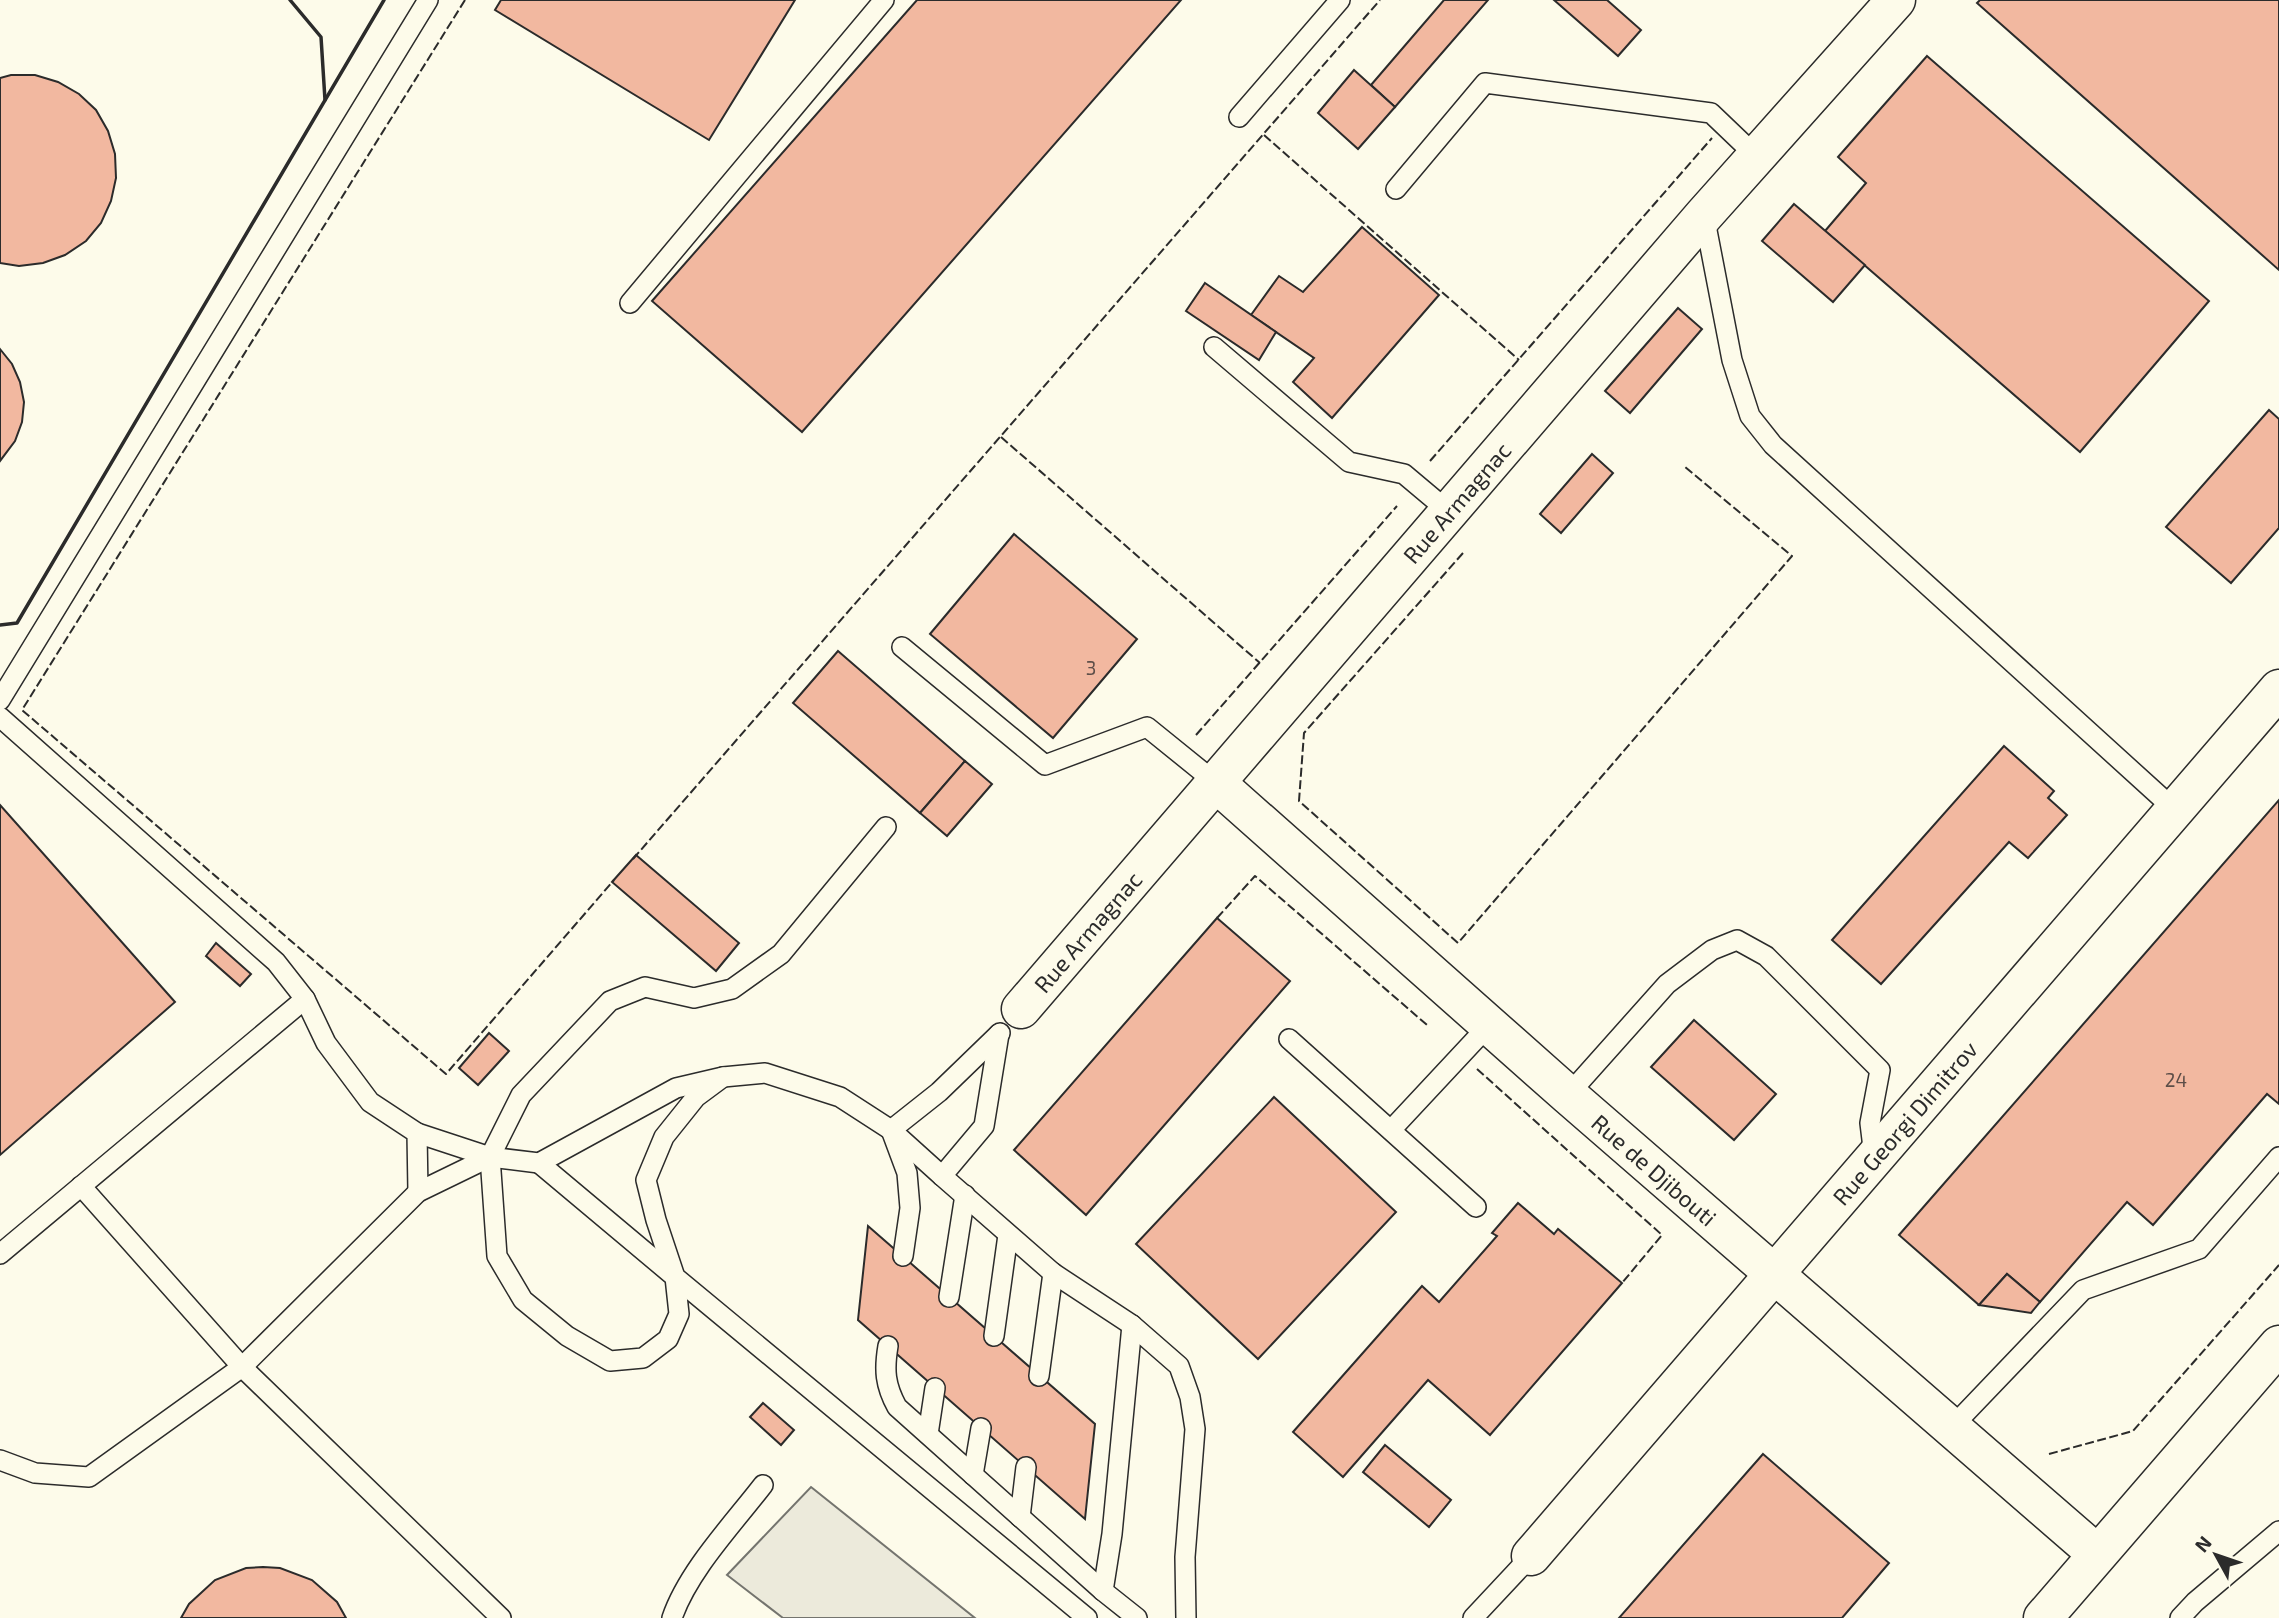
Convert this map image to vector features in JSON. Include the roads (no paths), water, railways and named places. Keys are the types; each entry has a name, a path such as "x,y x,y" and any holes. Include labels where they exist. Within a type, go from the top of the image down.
{"street":[{"name":"Rue Armagnac","path":"1010,1022 1704,215 1896,0"},
{"name":"Rue Georgi Dimitrov","path":"1531,1556 2279,689"},
{"name":"Rue de Djibouti","path":"1214,782 1568,1095 2097,1555"},
{"path":"2043,1618 2279,1345"}],"lane":[{"path":"0,700 428,0"},
{"path":"630,303 884,0"},
{"path":"1239,117 1340,0"},
{"path":"1396,189 1485,83 1711,113 1756,156"},
{"path":"1704,215 1732,360 1750,416 1773,445 2175,810"},
{"path":"1214,347 1349,462 1404,474 1448,511"},
{"path":"902,647 1045,765 1147,727 1214,782"},
{"path":"0,717 276,962 305,999 326,1043 370,1102 417,1133 490,1157 539,1163 1087,1618"},
{"path":"723,1077 696,1097 664,1137 646,1180 675,1278 679,1314 668,1339 643,1358 610,1361 566,1336 523,1300 497,1256 490,1157 522,1095 610,1001 645,987 694,998 732,989 781,954 886,827"},
{"path":"1568,1095 1667,984 1712,950 1737,940 1766,956 1880,1070 1870,1123 1874,1158"},
{"path":"0,1254 305,999"},
{"path":"891,1130 939,1092 1010,1022"},
{"path":"942,1176 984,1126 1010,1022"},
{"path":"1391,1130 1489,1025"},
{"path":"1289,1039 1476,1207"},
{"path":"539,1163 676,1087 723,1077 765,1073 840,1097 891,1130 1053,1273 1132,1325 1180,1366 1190,1397 1195,1429 1185,1557 1186,1618"},
{"path":"891,1130 907,1172 910,1208 902,1256"},
{"path":"417,1133 418,1192"},
{"path":"0,1460 35,1473 89,1477 242,1367 418,1192 490,1157"},
{"path":"1951,1428 2082,1290 2199,1249 2279,1157"},
{"path":"81,1186 242,1367 501,1618"},
{"path":"949,1297 965,1195"},
{"path":"994,1336 1008,1235"},
{"path":"1039,1376 1053,1273"},
{"path":"1103,1591 1112,1534 1132,1325"},
{"path":"888,1346 884,1370 888,1391 897,1407 1103,1591 1137,1618"},
{"path":"928,1434 935,1388"},
{"path":"973,1475 981,1428"},
{"path":"1020,1517 1026,1467"},
{"path":"672,1618 677,1603 702,1564 763,1485"},
{"path":"2180,1618 2195,1602 2279,1531"},
{"path":"1473,1618 1531,1556"}]}
